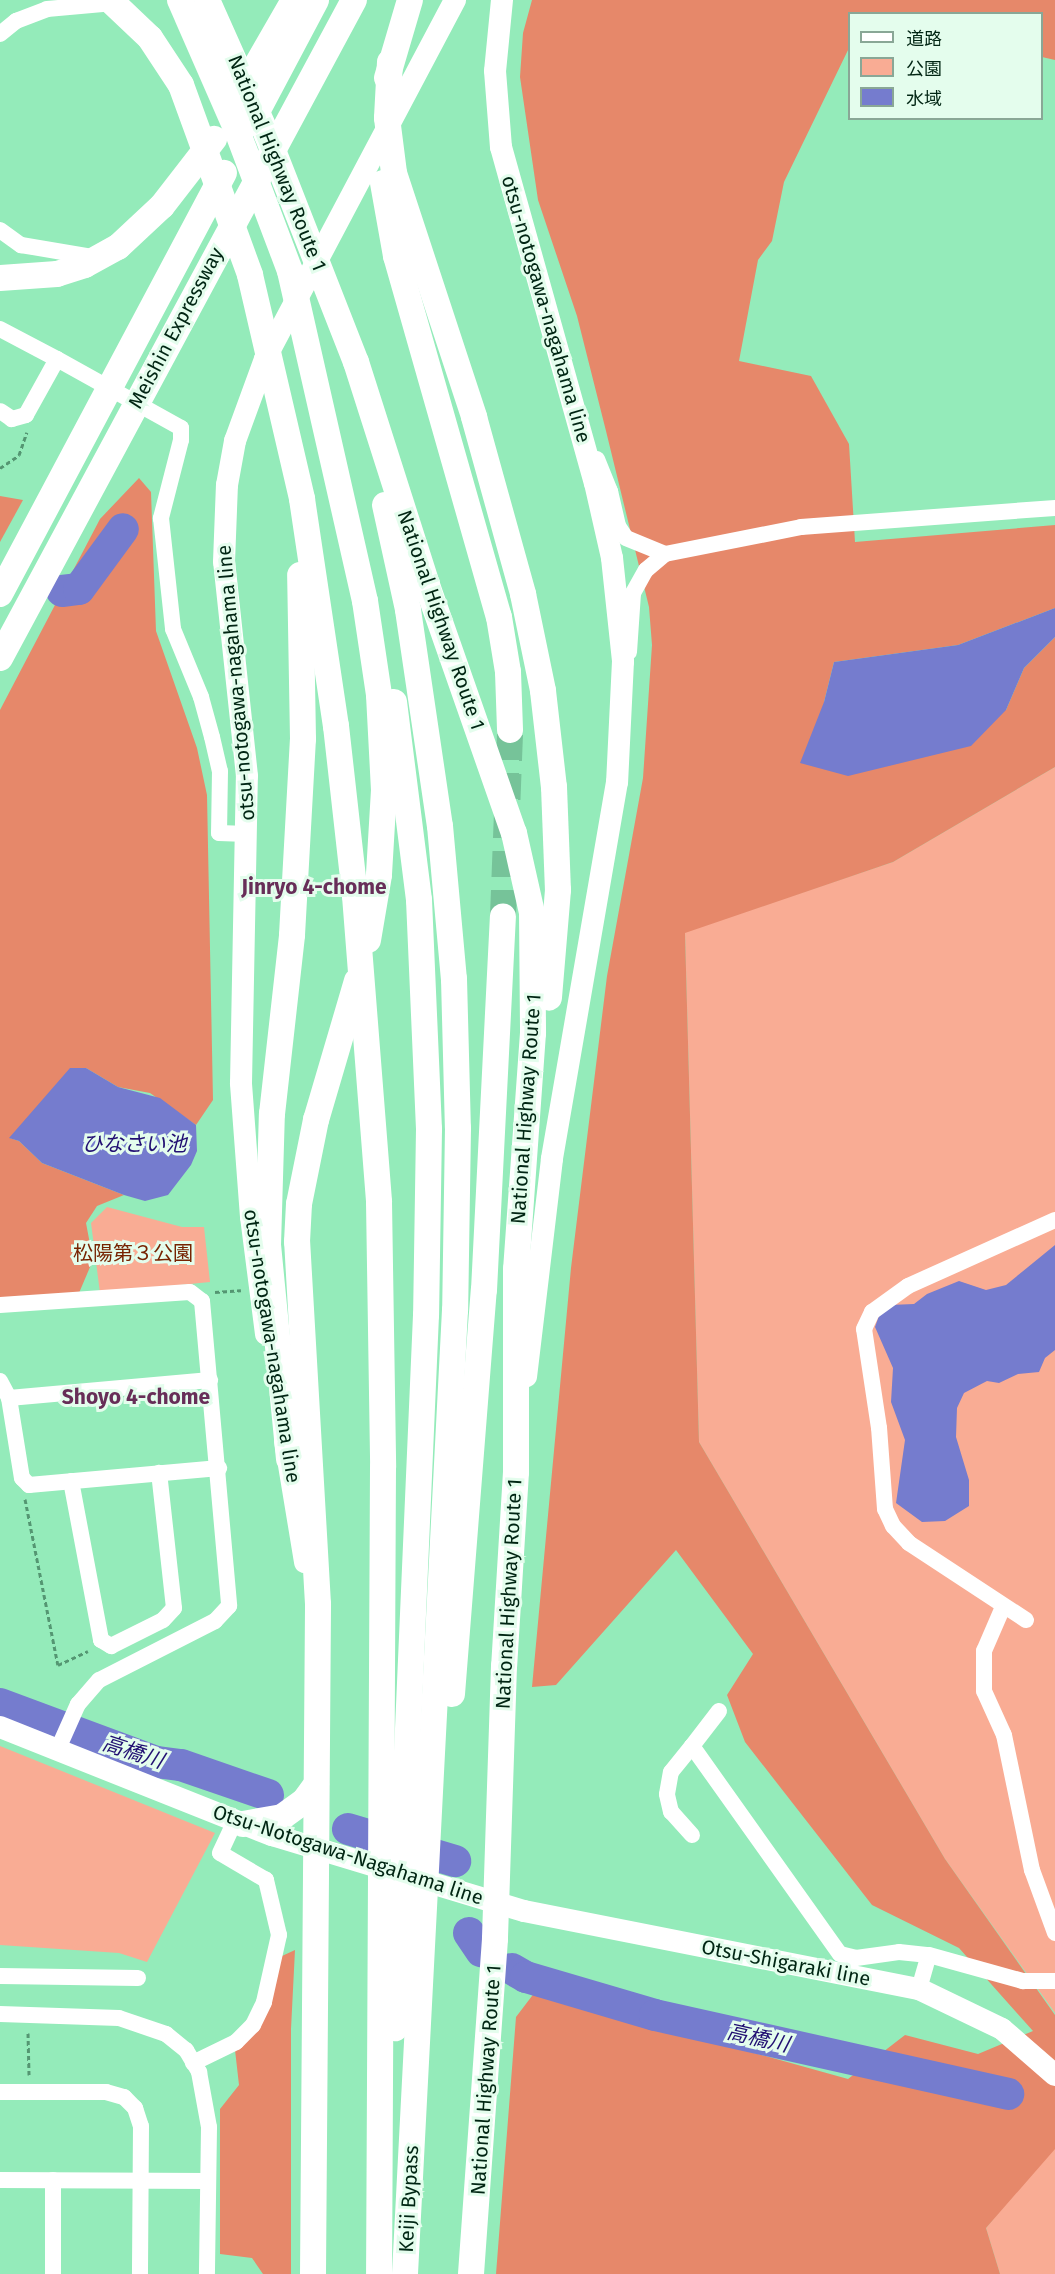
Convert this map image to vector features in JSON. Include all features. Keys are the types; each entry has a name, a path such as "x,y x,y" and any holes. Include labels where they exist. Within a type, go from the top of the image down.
{"highway":[{"name":"National Highway Route 1","path":"180,0 275,227 300,305 350,526 379,694 384,790 379,875 365,950 306,1168 297,1242 297,1296 315,1521 319,1702 314,1848 313,2274"},
{"name":"National Highway Route 1","path":"207,0 291,197 356,362 526,876 532,913 535,991 520,1204 514,1359 516,1472 504,1666 496,1903 483,2137 471,2274"},
{"path":"0,278 57,274 99,258 140,229 196,165 294,0"},
{"name":"Meishin Expressway","path":"0,594 316,0"},
{"name":"Meishin Expressway","path":"0,658 354,0"},
{"path":"410,0 390,62 381,138 388,222 500,617 508,672 510,730"},
{"path":"112,2 139,26 166,59 190,106 250,276 302,499 336,726 355,896 373,1114 382,1328 414,1830"},
{"path":"390,62 387,118 394,172 459,365 520,583 549,739 556,836 556,938 520,1204"},
{"path":"307,240 367,432 408,610 433,771 454,980 458,1128 455,1298 410,1905 379,2274"},
{"path":"300,305 339,440 378,612 404,763 419,900 428,1071 428,1214 414,1830 410,1905"},
{"path":"277,390 295,512 303,679 292,935 272,1114 269,1180 272,1317 289,1459"},
{"path":"414,1830 484,1290 503,916"},
{"path":"239,1823 282,1817 305,1800 316,1785"},
{"name":"Keiji Bypass","path":"405,2274 414,2124 410,1905"}],"main road":[{"name":"otsu-notogawa-nagahama line","path":"319,1702 313,1616 289,1459 259,1289 245,1149 241,1017 248,834 247,776 226,585 224,522 235,441 249,394 277,333 455,0"},
{"name":"otsu-notogawa-nagahama line","path":"502,0 495,71 501,147 581,432 612,558 622,692 617,782 552,1160 516,1472"},
{"name":"Otsu-Notogawa-Nagahama line","path":"0,1727 60,1744 239,1823 496,1903"},
{"name":"Otsu-Shigaraki line","path":"496,1903 541,1916 919,1989 1002,2030 1055,2075"}],"street":[{"path":"0,34 16,21 47,9 112,2"},
{"path":"0,231 21,245 99,258"},
{"path":"0,329 181,428 181,440 161,518 173,629 201,697 220,771 219,833 248,834"},
{"path":"0,411 12,419 26,415 57,359"},
{"path":"581,432 599,464 618,526 626,538 664,554"},
{"path":"622,692 629,659 633,593 646,570 664,554 801,527 1055,508"},
{"path":"1026,1620 909,1543 893,1526 885,1509 879,1428 864,1329 872,1312 908,1286 1055,1220"},
{"path":"0,1305 190,1292 204,1293 202,1301 219,1468 229,1606 215,1621 112,1670 88,1692 70,1721 60,1744"},
{"path":"9,1398 210,1380"},
{"path":"0,1382 9,1398 22,1478 29,1485 219,1468"},
{"path":"71,1481 101,1640 111,1646 163,1620 174,1608 159,1473"},
{"path":"1003,1607 984,1650 984,1691 1004,1735 1032,1870 1055,1933"},
{"path":"692,1835 671,1812 667,1794 671,1772 719,1712"},
{"path":"692,1746 840,1954 856,1958 899,1952 929,1954 1023,1981 1055,1981"},
{"path":"194,2063 236,2042 253,2025 264,2002 279,1935 266,1880 220,1853 239,1823"},
{"path":"919,1989 929,1954"},
{"path":"0,1976 138,1978"},
{"path":"0,2014 93,2016 144,2023 166,2034 186,2050 194,2063 206,2097 207,2274"},
{"path":"0,2092 106,2092 124,2097 135,2108 141,2126 140,2274"},
{"path":"0,2180 208,2181"},
{"path":"53,2180 53,2274"}],"path":[{"path":"0,468 19,455 31,421 26,415"},
{"path":"204,1293 238,1291"},
{"path":"29,1485 24,1494 58,1665 95,1647 101,1640"},
{"path":"28,2033 29,2079"}],"green space":[{"path":"1055,767 1055,2013 945,1859 699,1442 685,932 893,862"},
{"name":"松陽第３公園","path":"107,1207 182,1227 204,1227 210,1282 100,1293 91,1223"},
{"path":"0,1746 215,1833 147,1962 119,1953 0,1945"},
{"path":"1055,2144 1055,2274 1000,2274 986,2228"}],"shaded area":[{"path":"532,0 1055,0 1055,60 1043,57 1043,12 848,12 848,50 784,182 772,241 758,260 739,361 811,376 849,444 855,542 1055,525 1055,608 958,645 834,662 824,702 1006,710 1024,668 1055,637 1055,767 893,862 685,933 699,1442 945,1859 1055,2015 1055,2149 986,2228 1000,2274 496,2274 516,2017 535,1992 848,2079 905,2035 978,2054 1033,2031 959,1948 872,1905 745,1742 727,1695 753,1654 676,1550 556,1685 532,1687 571,1268 607,976 643,778 652,645 649,607 577,316 538,200 520,77 523,33"},
{"path":"139,478 151,492 156,631 197,748 207,795 213,1100 196,1125 150,1093 118,1087 86,1068 41,1104 10,1138 19,1141 42,1163 124,1195 97,1206 86,1223 93,1260 79,1293 6,1299 0,1297 0,710 100,519"},
{"path":"0,496 23,500 0,542"},
{"path":"295,1950 291,2029 291,2274 263,2274 252,2258 220,2254 220,2109 239,2085 235,2050 282,1956"}],"water":[{"path":"1055,608 1055,637 1024,668 1006,710 971,746 848,776 800,763 824,702 834,662 958,645"},
{"name":"ひなさい池","path":"70,1068 86,1068 118,1087 160,1098 196,1125 197,1151 191,1165 168,1195 145,1201 124,1195 42,1163 19,1141 9,1138"},
{"path":"1055,1245 1055,1350 1045,1358 1039,1372 1018,1374 999,1383 987,1381 964,1393 957,1408 956,1437 969,1480 969,1506 945,1521 922,1522 896,1503 905,1440 891,1402 893,1368 875,1327 880,1313 890,1305 914,1304 927,1294 959,1281 986,1290 1006,1285"}],"waterway":[{"path":"62,591 79,589 123,529"},
{"name":"高橋川","path":"0,1704 156,1762 181,1765 268,1795"},
{"name":"高橋川","path":"348,1829 455,1861"},
{"name":"高橋川","path":"469,1933 481,1951"},
{"name":"高橋川","path":"512,1969 526,1977 655,2015 1008,2094"}],"tunnel":[{"path":"503,916 510,730"}],"district":[{"name":"Jinryo 4-chome","path":"314,887"},
{"name":"Shoyo 4-chome","path":"136,1397"}]}
